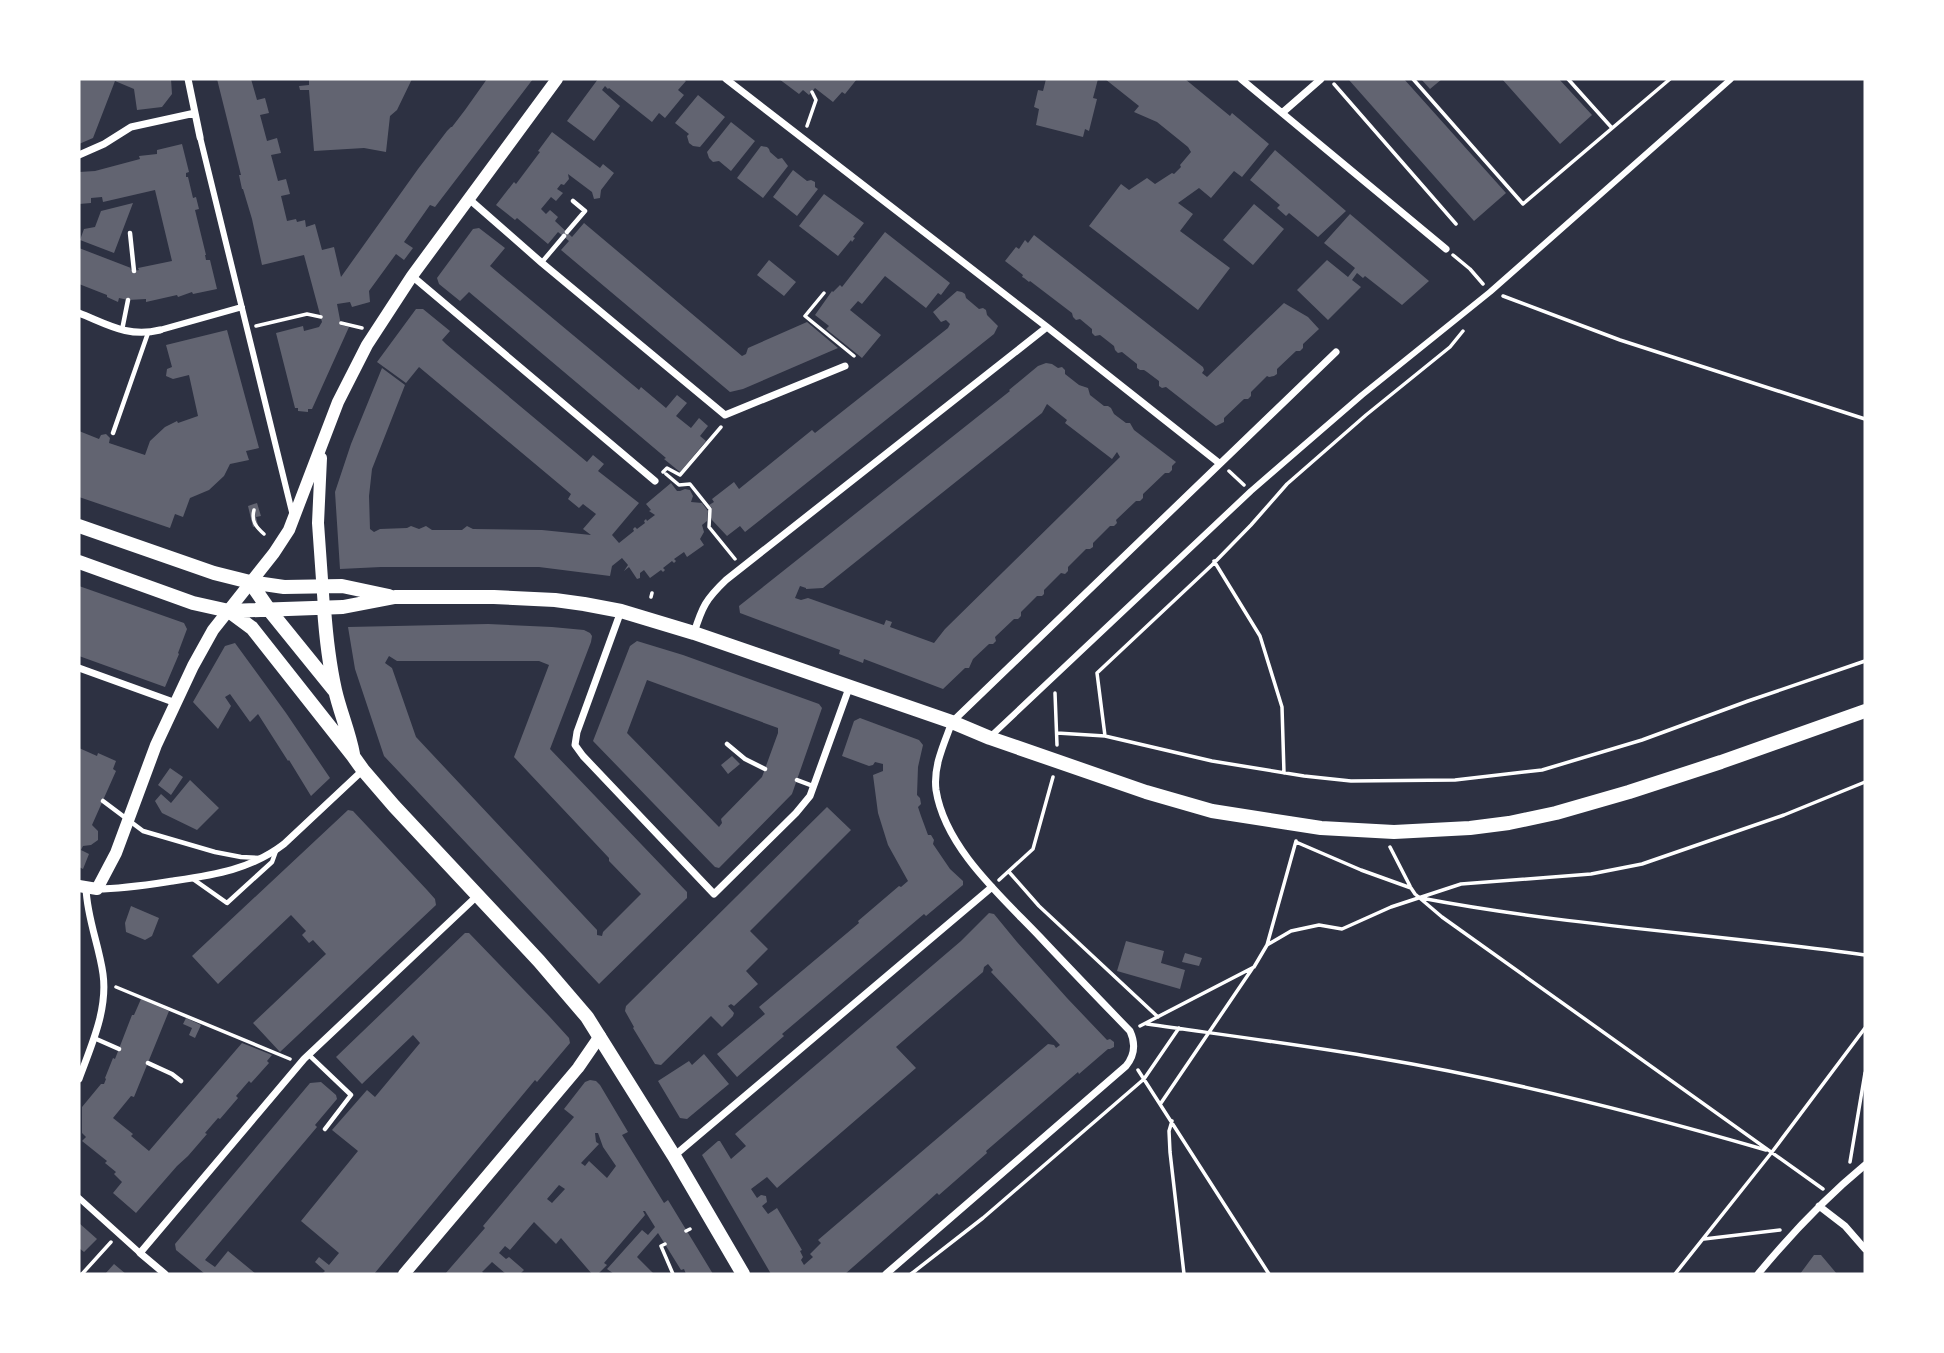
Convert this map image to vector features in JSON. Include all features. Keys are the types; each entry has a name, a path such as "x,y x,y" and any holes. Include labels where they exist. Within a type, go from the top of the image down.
{"main road":[{"path":"79,526 214,573 250,582 284,587 342,586 395,597"},
{"path":"79,562 193,603 229,611 343,607 395,597 555,600 621,611 694,633 1146,792 1212,811 1321,828 1394,832 1471,828 1556,813 1721,762 1865,711"},
{"path":"250,582 245,611 252,628"},
{"path":"250,582 335,691"},
{"path":"324,608 335,691 353,756"},
{"path":"229,611 252,628 363,770 557,981 600,1036 743,1274"}],"street":[{"path":"188,79 294,518"},
{"path":"79,1079 102,1006 104,982 87,904 88,888 116,853 147,768 176,703 210,635 282,542 346,386 375,331 412,276 557,79"},
{"path":"726,79 1219,463"},
{"path":"1241,79 1446,249"},
{"path":"1282,113 1321,79"},
{"path":"990,738 1251,491 1362,395 1490,292 1731,79"},
{"path":"79,155 104,144 131,127 195,113"},
{"path":"469,199 725,415 845,366"},
{"path":"412,276 655,481"},
{"path":"79,313 122,331 148,333 242,307"},
{"path":"694,633 701,608 710,596 742,568 1047,327"},
{"path":"886,1274 1116,1075 1132,1059 1134,1046 1130,1031 992,887 958,843 942,811 936,787 939,758 952,722 1336,352"},
{"path":"322,444 318,523 324,608"},
{"path":"621,611 577,732 575,745 714,894 810,796 849,688"},
{"path":"79,668 176,703"},
{"path":"88,888 129,887 225,873 243,867 276,850 363,770"},
{"path":"674,1156 992,887"},
{"path":"140,1253 300,1063 477,896"},
{"path":"404,1274 578,1068 600,1036"},
{"path":"1758,1274 1796,1228 1865,1165"},
{"path":"79,1198 165,1274"},
{"path":"1819,1206 1839,1221 1865,1249"}],"lane":[{"path":"542,263 585,211 573,201"},
{"path":"131,233 134,271"},
{"path":"122,331 128,300"},
{"path":"113,433 148,333"},
{"path":"727,744 745,759 765,769"},
{"path":"797,780 814,786"},
{"path":"103,801 143,831 215,852 260,858"},
{"path":"192,878 227,903 272,862 276,850"},
{"path":"93,1038 119,1049"},
{"path":"309,1055 351,1096 325,1129"},
{"path":"148,1063 181,1081"}],"path":[{"path":"1413,79 1523,204 1670,79"},
{"path":"1568,79 1612,128"},
{"path":"1334,84 1456,224"},
{"path":"800,136 810,122 816,100 812,92"},
{"path":"1446,249 1470,269 1490,292 1620,340 1865,419"},
{"path":"824,293 805,316 858,359"},
{"path":"247,329 307,314 321,317"},
{"path":"341,323 375,331"},
{"path":"1105,736 1097,673 1212,565 1287,484 1450,346 1465,329"},
{"path":"725,415 720,430 680,475 667,468 663,472 679,485 690,484 710,509 709,527 742,568"},
{"path":"1219,463 1251,491"},
{"path":"254,510 255,526 264,534"},
{"path":"1214,561 1260,636 1282,707 1284,773"},
{"path":"1054,676 1057,735 1105,736 1212,761 1304,775 1351,780 1455,780 1542,770 1642,740 1865,661"},
{"path":"992,887 1033,849 1054,775"},
{"path":"1267,945 1291,931 1308,927 1319,925 1342,929 1391,907 1461,884 1591,874 1642,864 1784,815 1865,782"},
{"path":"1161,1103 1267,945 1296,840 1361,870 1411,888"},
{"path":"1390,847 1419,898 1830,1195"},
{"path":"1009,871 1039,906 1157,1017"},
{"path":"1419,898 1563,921 1865,955"},
{"path":"1130,1031 1254,967"},
{"path":"104,982 300,1063"},
{"path":"1144,1024 1379,1058 1503,1082 1637,1114 1772,1152"},
{"path":"911,1274 983,1218 1144,1079 1179,1028"},
{"path":"1675,1274 1772,1152 1865,1028"},
{"path":"1132,1059 1269,1274"},
{"path":"1846,1181 1865,1073"},
{"path":"1172,1121 1169,1131 1170,1152 1184,1274"},
{"path":"1702,1240 1796,1228"},
{"path":"82,1274 118,1234"},
{"path":"665,1244 661,1246 673,1274"}],"building":[{"path":"79,79 171,79 172,94 162,107 137,110 134,89 115,81 93,138 79,144"},
{"path":"217,79 251,79 257,100 265,98 269,113 260,115 267,141 277,138 281,153 271,155 278,181 286,179 290,194 281,196 287,221 305,220 306,227 315,224 322,250 334,247 341,277 418,169 487,79 533,79 435,207 430,205 404,242 413,248 404,260 396,254 369,291 370,302 352,307 350,302 337,304 341,325 349,327 312,409 308,409 308,412 295,408 276,333 303,326 304,331 319,327 322,322 304,255 262,265"},
{"path":"309,79 412,79 397,110 390,116 386,152 364,148 314,151 309,90 300,90 299,86 309,85"},
{"path":"598,79 686,81 678,90 684,95 665,118 659,113 652,122 605,86 602,90 620,106 594,141 567,121"},
{"path":"779,79 857,79 845,94 842,92 833,102 815,88 809,95 803,90 799,94"},
{"path":"1046,79 1098,79 1093,98 1097,99 1089,131 1085,129 1083,137 1036,125 1039,109 1034,107 1038,90 1043,91"},
{"path":"1105,79 1185,79 1269,144 1242,177 1234,171 1211,198 1199,188 1178,203 1193,214 1180,231 1230,268 1198,310 1089,226 1121,184 1129,190 1147,178 1155,184 1174,174 1191,152 1157,122 1134,112 1139,106"},
{"path":"1404,79 1506,193 1474,221 1349,80"},
{"path":"1421,79 1442,79 1430,89"},
{"path":"1502,79 1559,79 1592,115 1560,144"},
{"path":"698,95 725,117 700,147 689,143 689,134 675,123"},
{"path":"731,122 755,141 731,171 719,161 713,162 707,152"},
{"path":"552,132 600,168 603,164 614,173 601,190 600,198 594,199 592,192 568,174 569,179 557,189 563,193 556,201 551,197 541,209 546,214 550,210 558,217 555,221 572,237 584,223 742,356 748,348 807,322 838,348 743,389 730,392 561,250 569,241 558,232 548,244 517,218 515,220 496,205 514,182 516,184"},
{"path":"182,144 189,172 186,177 199,209 195,210 206,260 210,260 217,289 146,302 146,299 119,298 118,302 79,284 79,248 134,271 172,261 155,190 103,202 102,197 91,198 91,203 79,204 79,172 95,171 140,159 139,156 157,154 157,150"},
{"path":"761,146 767,147 778,159 782,158 788,166 763,198 737,178"},
{"path":"1275,150 1346,211 1318,237 1289,213 1286,216 1277,208 1280,205 1250,180"},
{"path":"793,170 807,181 815,182 818,189 797,216 773,197"},
{"path":"824,194 864,223 852,242 851,240 838,256 799,226"},
{"path":"133,203 114,253 80,240 84,229 95,227 101,211"},
{"path":"1254,204 1284,229 1253,265 1223,240"},
{"path":"1350,214 1429,281 1402,305 1365,276 1363,278 1357,273 1352,280 1361,287 1328,320 1297,290 1327,260 1348,277 1355,268 1324,243"},
{"path":"479,228 505,248 490,266 639,390 641,387 666,408 677,395 687,403 676,416 691,428 699,418 708,426 700,436 706,441 680,472 469,292 460,301 439,284 437,278 473,229"},
{"path":"885,232 950,283 926,308 885,276 862,304 858,301 850,310 881,335 862,358 826,329 829,326 815,315 832,291 840,285 842,287"},
{"path":"1034,235 1203,367 1202,373 1207,377 1284,303 1308,317 1319,329 1303,344 1300,351 1296,351 1277,369 1277,374 1267,376 1251,392 1248,399 1244,399 1224,418 1224,422 1216,426 1166,387 1159,386 1159,381 1137,368 1137,364 1122,352 1118,353 1114,346 1100,335 1095,336 1092,329 1080,319 1076,320 1072,313 1022,277 1023,275 1005,261 1016,247 1019,249 1025,240 1028,243"},
{"path":"769,260 796,282 784,296 757,275"},
{"path":"957,291 965,294 979,309 986,310 987,315 998,326 994,334 745,532 740,526 727,536 712,520 712,508 709,505 714,502 712,499 734,482 739,489 812,430 815,433 948,328 950,324 946,320 941,322 933,312"},
{"path":"416,309 423,309 450,331 442,340 446,344 587,462 593,455 604,464 598,471 639,503 612,535 619,543 634,531 635,527 637,529 646,519 647,521 655,515 649,511 651,510 646,504 671,483 677,491 690,490 693,496 691,502 702,503 708,511 700,539 704,545 687,557 684,552 674,559 674,563 672,561 663,568 663,572 661,570 650,578 644,570 637,579 629,567 624,571 628,565 622,558 612,566 610,576 539,567 340,569 335,492 382,368 405,385 372,469 370,529 374,532 380,529 411,526 419,529 426,526 432,530 462,530 467,526 473,529 542,530 591,535 583,529 596,514 583,504 579,508 568,499 571,494 419,367 406,383 377,362"},
{"path":"227,330 259,448 246,451 249,460 230,464 224,476 209,490 190,498 183,517 175,514 170,528 79,497 79,431 99,439 106,434 110,438 109,443 145,455 150,441 165,427 198,416 189,375 173,379 166,376 167,369 172,367 166,345"},
{"path":"1046,363 1062,367 1065,374 1079,385 1088,388 1090,395 1111,408 1114,414 1130,423 1134,430 1176,462 1169,473 1165,473 1143,494 1140,501 1136,501 1116,520 1114,526 1110,526 1093,543 1093,547 1086,549 1068,567 1065,574 1061,573 1044,590 1042,596 1037,596 1021,612 1018,619 1014,619 995,637 996,641 973,659 969,668 965,668 943,689 864,659 863,663 839,654 840,650 740,613 739,606 1038,366","holes":["1047,404 1067,420 1065,423 1112,459 1117,452 1120,457 945,629 934,643 890,627 892,622 886,620 884,625 808,598 795,598 800,586 806,589 823,588 1042,413"]},
{"path":"257,503 261,516 256,517 258,525 253,527 248,506"},
{"path":"79,586 184,623 187,629 165,687 79,656"},
{"path":"488,624 552,627 590,633 591,642 550,749 687,892 687,898 599,984 384,756 355,669 348,627","holes":["389,656 397,661 539,661 549,665 514,757 641,894 602,936 597,935 597,930 416,737 392,668 385,663"]},
{"path":"637,641 683,655 819,704 822,708 792,794 719,868 715,867 593,741 630,646","holes":["647,680 778,728 762,777 721,819 719,827 627,733"]},
{"path":"235,643 330,778 311,796 258,714 250,722 230,694 225,697 231,706 218,729 193,702 225,646"},
{"path":"860,718 919,740 923,745 918,767 917,795 921,804 918,807 928,835 934,840 933,844 950,869 963,881 963,885 926,916 924,914 782,1034 784,1036 737,1077 717,1054 765,1014 759,1007 908,881 888,845 878,813 873,775 883,771 883,764 875,762 869,766 842,756 854,721"},
{"path":"79,748 116,761 113,769 116,771 92,825 98,831 98,840 83,846 81,850 89,854 83,869 79,867"},
{"path":"732,756 740,764 728,774 721,765"},
{"path":"170,768 183,777 171,795 158,785"},
{"path":"190,780 219,808 197,830 162,813 155,801 161,794 171,803"},
{"path":"827,807 851,830 750,931 768,949 746,971 758,984 734,1006 728,1006 734,1013 722,1027 711,1016 661,1065 655,1064 633,1028 625,1011 626,1006"},
{"path":"348,810 353,811 427,890 435,899 436,905 280,1052 253,1023 326,954 313,940 309,943 302,935 306,931 291,915 218,984 192,956"},
{"path":"131,906 159,918 152,936 145,940 126,932 125,923"},
{"path":"989,913 994,914 1067,998 1107,1040 1114,1042 1114,1047 1079,1074 1078,1072 845,1274 771,1274 702,1155 720,1141 731,1159 746,1146 735,1134 961,941","holes":["988,964 993,970 991,972 1060,1045 1056,1048 1048,1044 818,1240 821,1243 810,1254 813,1257 804,1265 801,1260 802,1250 777,1208 768,1214 762,1206 767,1202 766,1196 757,1198 751,1189 767,1177 777,1188 916,1068 896,1047 983,972 984,967"]},
{"path":"465,933 469,933 549,1016 569,1038 570,1043 537,1082 535,1080 374,1274 322,1274 325,1271 315,1262 319,1257 329,1265 339,1253 301,1221 358,1151 332,1130 367,1090 375,1097 420,1043 413,1035 362,1084 336,1057"},
{"path":"1126,941 1164,951 1161,963 1185,970 1180,989 1117,971"},
{"path":"1185,953 1202,958 1199,966 1182,962"},
{"path":"141,999 169,1011 134,1097 131,1096 113,1118 149,1151 242,1043 272,1055 267,1061 269,1063 251,1083 249,1081 236,1096 238,1098 136,1213 113,1193 122,1182 114,1174 116,1172 82,1141 86,1137 82,1133 82,1107 101,1084 104,1084 113,1058 115,1059"},
{"path":"186,1018 201,1025 195,1038 189,1035 192,1028 183,1024"},
{"path":"704,1054 729,1084 687,1119 680,1118 658,1081 689,1061 692,1065"},
{"path":"596,1081 600,1085 628,1132 622,1135 664,1203 668,1200 713,1274 686,1274 658,1233 637,1257 654,1274 614,1274 607,1269 642,1230 648,1235 655,1227 643,1211 645,1215 604,1263 607,1265 598,1274 592,1274 561,1238 556,1244 534,1222 510,1250 505,1246 499,1253 506,1259 509,1257 524,1270 520,1274 506,1274 492,1262 482,1272 485,1274 445,1274 574,1117 564,1109 585,1082","holes":["595,1133 598,1133 603,1147 616,1166 607,1178 589,1161 585,1166 581,1163 599,1144 596,1142","559,1185 565,1189 552,1203 547,1199"]},
{"path":"321,1082 337,1099 315,1125 317,1127 205,1260 215,1267 228,1251 256,1274 205,1274 176,1250 175,1244 310,1083"},
{"path":"79,1223 97,1239 84,1252 79,1248"},
{"path":"1814,1255 1821,1255 1837,1274 1800,1274"},
{"path":"114,1264 126,1274 105,1274"}]}
